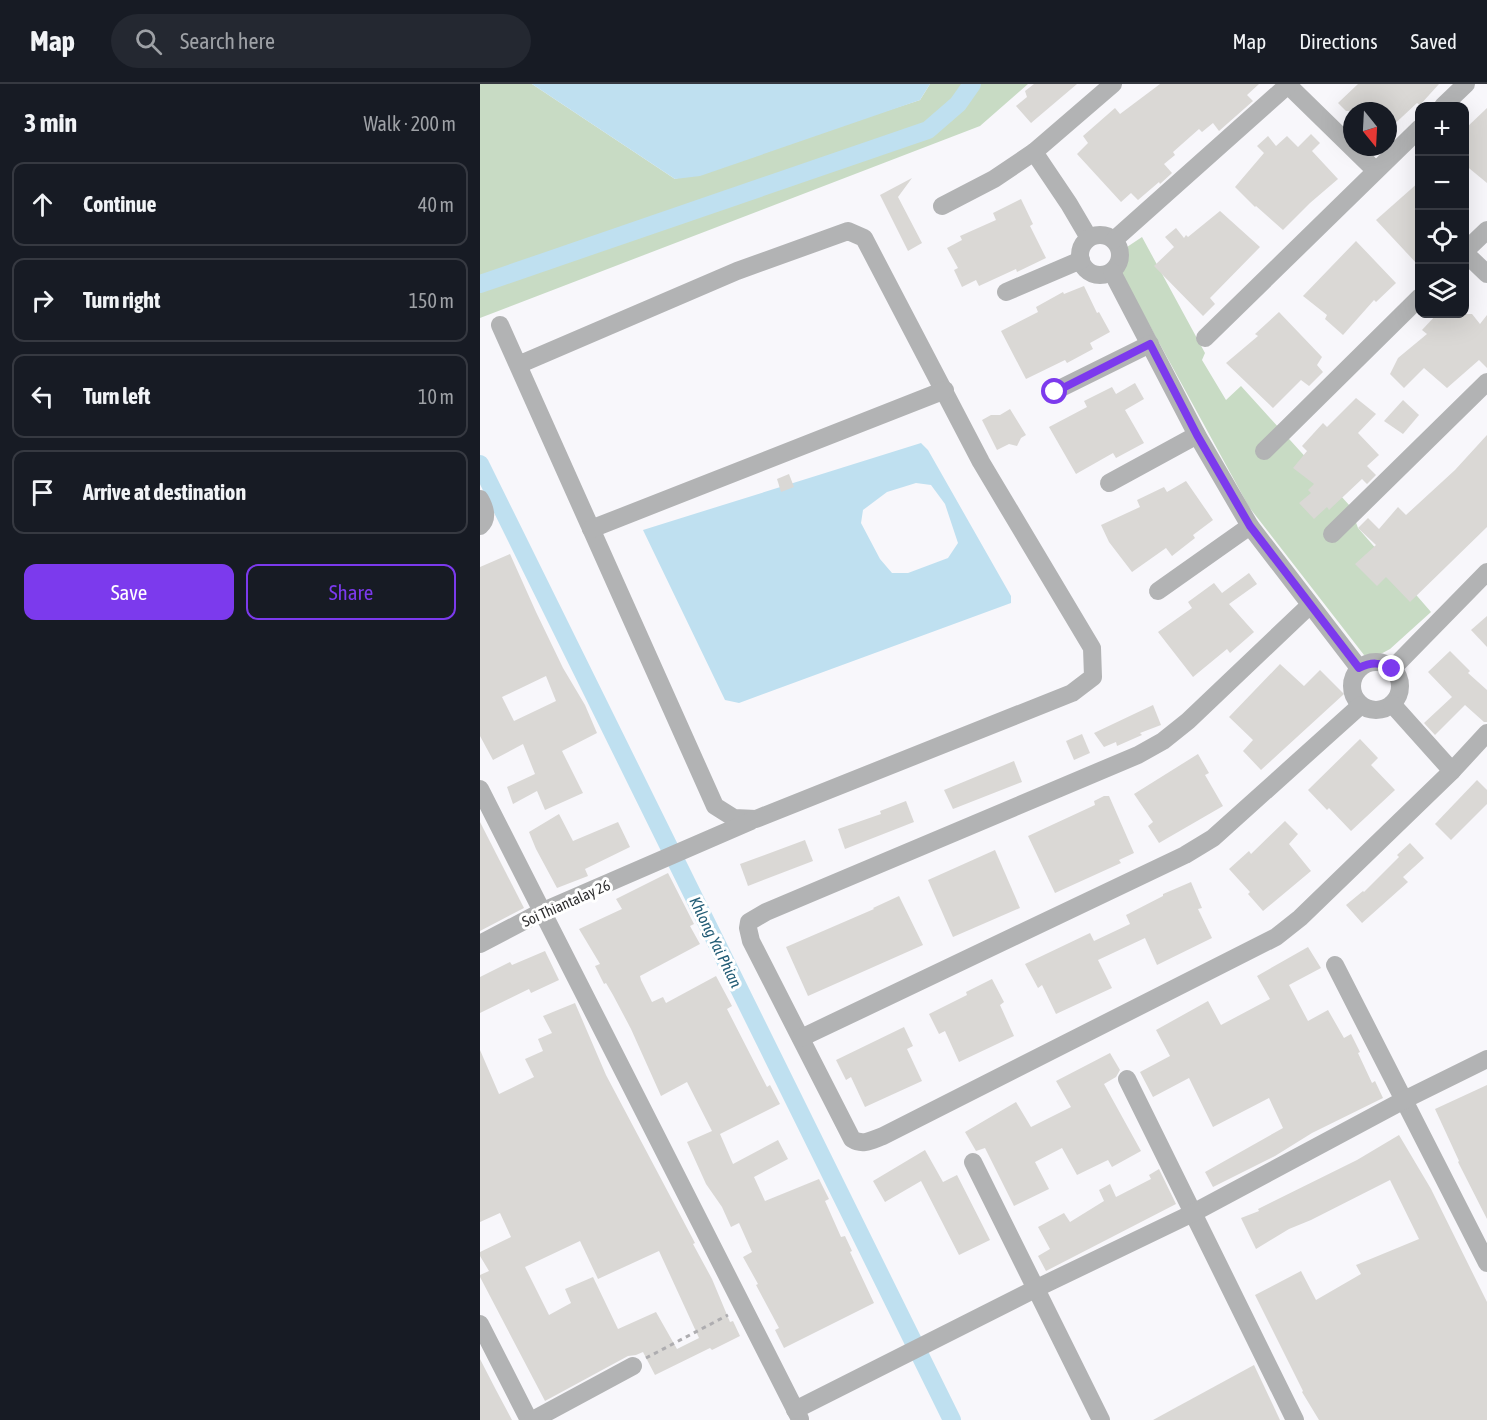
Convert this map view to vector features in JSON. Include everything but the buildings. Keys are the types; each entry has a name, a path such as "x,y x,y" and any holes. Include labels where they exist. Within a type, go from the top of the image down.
{"street":[{"path":"942,206 994,179 1034,152 1113,84"},
{"path":"1114,240 1288,84 1375,170"},
{"path":"1447,102 1467,84"},
{"path":"1205,338 1415,132"},
{"path":"1034,152 1089,238"},
{"path":"1487,230 1464,252 1487,274"},
{"path":"518,365 737,271 848,231 864,238 945,390 591,529"},
{"path":"1098,235 1107,236 1119,246 1120,260 1112,272 1096,275 1089,272 1080,260 1081,247 1089,238 1098,235"},
{"path":"1006,292 1080,260"},
{"path":"1112,272 1197,435 1250,526 1359,668"},
{"path":"1264,450 1415,301"},
{"path":"500,325 715,806 734,818 756,819"},
{"path":"1055,392 1150,344"},
{"path":"1332,534 1487,382"},
{"name":"Soi Thiantalay 26","path":"480,944 541,912 693,845 1072,693 1093,677 1092,648 981,462 945,390"},
{"path":"1109,483 1197,435"},
{"path":"480,499 485,508 486,518 480,526"},
{"path":"1158,591 1250,526"},
{"path":"1392,669 1487,572"},
{"path":"1310,605 1188,721 1163,741 1138,755 766,912 749,922 751,941 852,1138 858,1143 866,1143 883,1136 1276,937 1300,918 1452,771 1487,733"},
{"path":"1373,663 1383,664 1392,669 1398,676 1400,686 1398,696 1392,704 1384,709 1374,710 1361,705 1352,692 1352,682 1359,668 1373,663"},
{"path":"1392,704 1452,771"},
{"path":"801,1038 1185,855 1213,838 1361,705"},
{"path":"480,789 798,1415 892,1361 1193,1213 1404,1100 1487,1059"},
{"path":"1335,965 1487,1263"},
{"path":"1127,1079 1295,1420"},
{"path":"973,1162 1101,1420"},
{"path":"480,1324 531,1420 633,1366"}],"path":[{"path":"633,1366 742,1306"}],"green space":[{"path":"480,84 532,84 675,179 920,100 930,84 1028,84 980,126 480,318"},
{"path":"1142,237 1205,353 1202,360 1226,400 1241,386 1350,506 1358,528 1431,612 1390,649 1375,657 1364,655 1249,507 1122,275 1127,247"}],"water":[{"path":"532,84 930,84 920,100 700,176 675,179"},
{"path":"921,443 928,450 1011,596 1011,603 739,703 725,700 643,530","holes":["916,483 931,485 945,504 958,543 948,558 908,573 892,573 880,559 861,523 863,510 887,492"]}],"waterway":[{"path":"480,284 928,130 958,104 972,84"},
{"name":"Khlong Yai Phian","path":"480,464 952,1420"}],"route":[{"path":"1055,392 1150,344 1197,435 1250,526 1359,668 1373,663 1383,664 1392,669"}]}
